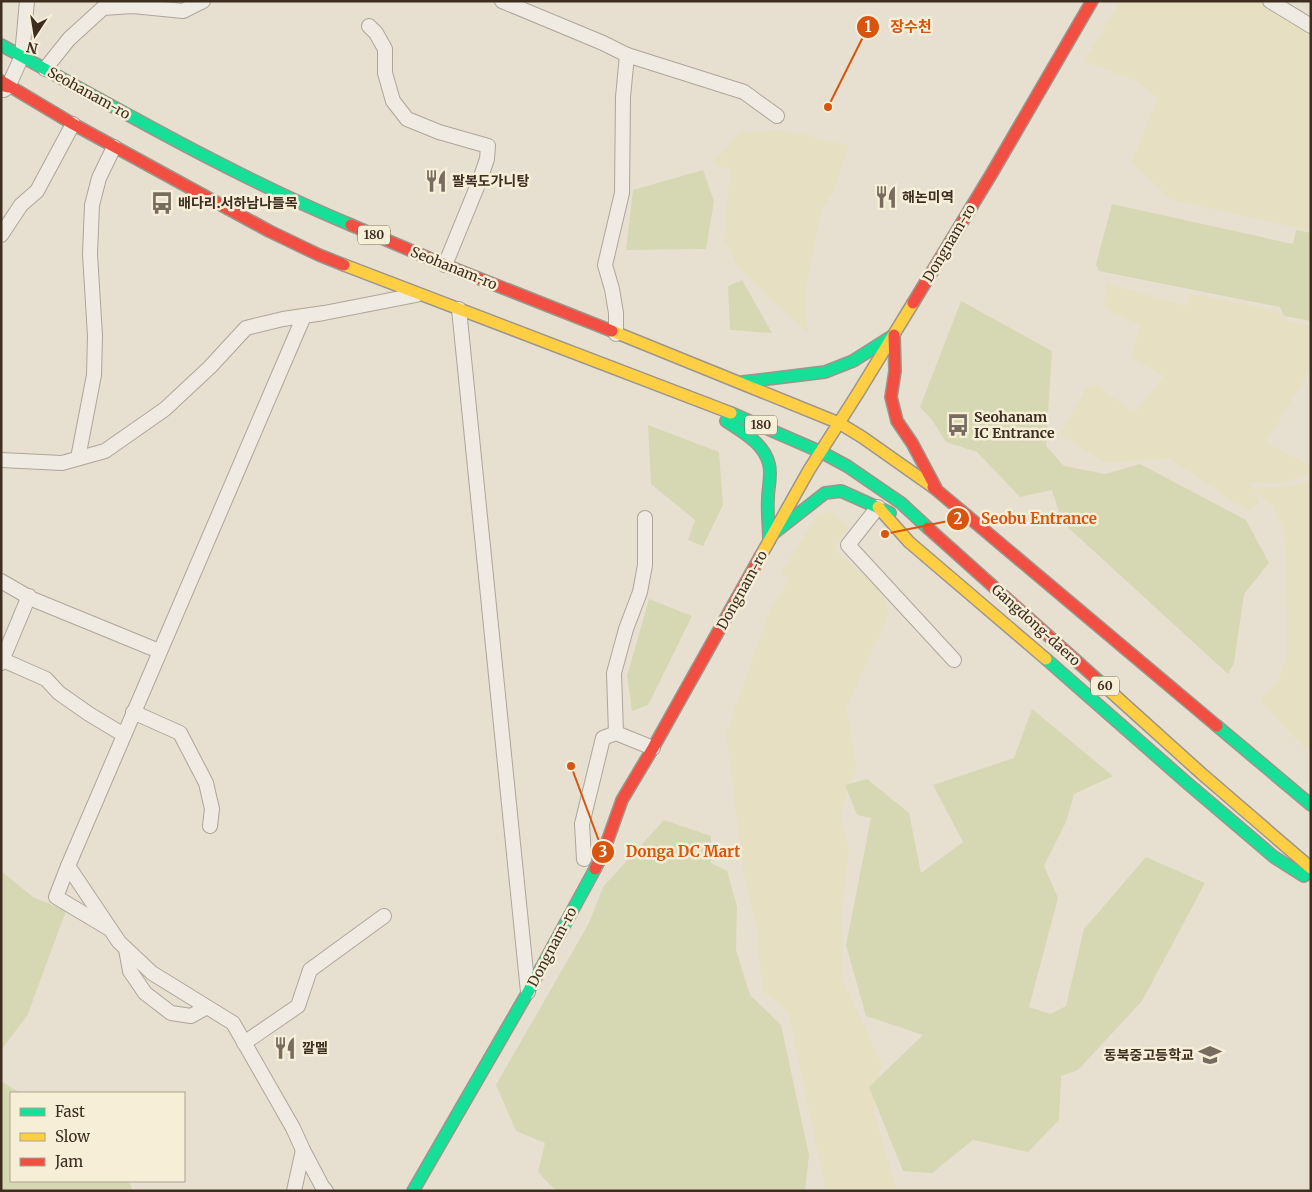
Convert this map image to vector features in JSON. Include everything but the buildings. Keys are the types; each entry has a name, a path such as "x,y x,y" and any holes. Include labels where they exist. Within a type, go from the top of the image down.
{"main road":[{"name":"Dongnam-ro","path":"413,1191 528,992 602,856 622,800 809,470 992,173 1092,1"},
{"name":"Seohanam-ro","path":"1,45 175,140 328,216 839,423"},
{"name":"180","path":"3,86 269,231 328,259 745,418 821,452"},
{"path":"740,382 825,372 853,361 894,334"},
{"path":"894,334 895,371 891,397 897,421 912,443 938,491"},
{"path":"700,401 751,437 762,449 769,463 770,481 768,498 772,537"},
{"path":"839,423 938,491 1311,805"},
{"name":"Gangdong-daero","path":"821,452 847,466 901,503 1202,774 1311,868"},
{"path":"772,537 825,493 841,491 878,507 950,547"},
{"path":"878,507 909,542 1080,688 1186,782 1274,857 1311,879"},
{"path":"1288,849 1311,858"}],"street":[{"path":"3,86 22,56 27,1"},
{"path":"45,69 69,39 103,8 133,6 184,11 203,1"},
{"path":"502,1 603,43 626,56 744,92 777,116"},
{"path":"1270,1 1311,26"},
{"path":"369,26 376,33 385,49 385,73 393,102 407,119 439,132 488,146 487,159 479,182 445,265"},
{"path":"616,334 616,314 612,289 605,266 622,193 623,97 626,56"},
{"path":"1,235 21,205 36,191 73,124"},
{"path":"78,458 94,375 95,336 90,254 92,205 99,178 114,147"},
{"path":"1,460 62,463 105,451 165,409 210,367 246,328 283,319 420,294"},
{"path":"459,309 528,992"},
{"path":"111,930 56,898 133,712 304,316"},
{"path":"878,507 848,545 954,660"},
{"path":"616,734 614,672 626,629 640,592 645,565 645,518"},
{"path":"1,580 29,596 159,651"},
{"path":"29,596 2,662 46,679 59,693 124,735"},
{"path":"133,712 180,733 206,783 212,809 210,826"},
{"path":"584,859 582,824 603,738 616,734 653,748"},
{"path":"68,866 119,942 126,949 152,973 234,1023 326,1191"},
{"path":"244,1043 298,1006 310,970 384,916"},
{"path":"126,949 130,971 145,993 171,1013 191,1016 208,1007"},
{"path":"294,1191 303,1150"}],"shaded area":[{"path":"1120,1 1258,1 1311,34 1311,231 1172,200 1131,162 1158,98 1134,80 1084,61"},
{"path":"784,130 849,146 834,191 821,211 805,296 808,333 740,270 724,239 730,170 713,163 740,132"},
{"path":"1106,283 1187,306 1189,293 1278,311 1284,320 1311,326 1311,368 1266,442 1311,466 1311,474 1282,483 1249,483 1252,488 1290,486 1311,481 1311,744 1306,750 1260,701 1279,679 1287,655 1284,531 1272,506 1252,489 1260,502 1247,511 1169,458 1106,463 1060,435 1086,388 1096,384 1134,413 1164,376 1130,357 1141,326 1104,307"},
{"path":"828,511 849,527 834,550 883,592 889,615 846,708 857,767 840,815 849,849 842,913 843,981 881,1062 874,1114 897,1189 895,1191 826,1191 788,1012 762,990 757,931 744,876 726,733 770,610 789,580 781,573 817,515"}],"green space":[{"path":"703,170 714,201 706,249 626,250 633,190"},
{"path":"1112,204 1293,244 1296,230 1311,233 1311,321 1284,316 1280,307 1099,271 1096,265"},
{"path":"742,280 772,333 730,330 728,286"},
{"path":"961,301 1052,351 1046,446 1064,466 1105,474 1140,464 1246,520 1269,563 1244,594 1234,663 1228,674 1062,522 1052,490 1020,497 977,452 946,442 932,420 920,407"},
{"path":"648,425 719,452 723,505 703,546 688,540 695,520 651,484"},
{"path":"649,599 692,616 648,705 632,711 627,676"},
{"path":"1032,709 1113,776 1074,794 1066,822 1044,866 1058,898 1029,1007 1050,1014 1066,1006 1084,929 1146,857 1205,883 1142,1001 1078,1070 1061,1076 1059,1120 1028,1152 973,1140 932,1173 903,1171 869,1087 923,1035 866,1016 846,945 871,818 857,815 845,785 867,779 909,813 921,873 963,842 933,785 1014,758"},
{"path":"664,820 711,836 711,863 727,871 737,907 736,950 750,995 781,1025 809,1155 805,1191 556,1191 538,1172 545,1143 516,1131 496,1085 589,923 603,887"},
{"path":"1,871 33,897 66,911 27,1016 1,1050"},
{"path":"1,1081 18,1092 10,1092 10,1182 127,1182 133,1191 1,1191"}],"traffic: fast":[{"path":"1,45 218,162 351,225"},
{"path":"743,382 825,372 853,361 894,335"},
{"path":"731,413 821,452 847,466 901,503 928,528"},
{"path":"726,421 752,439 762,450 769,464 769,541"},
{"path":"774,533 825,493 841,491 890,513"},
{"path":"1046,659 1274,857 1304,876"},
{"path":"1217,726 1311,805"},
{"path":"413,1191 528,992 595,869"}],"traffic: slow":[{"path":"344,265 731,413"},
{"path":"760,557 809,470 913,303"},
{"path":"612,331 839,423 933,487"},
{"path":"878,507 909,542 1046,659"},
{"path":"1100,682 1202,774 1311,868"}],"traffic: jam":[{"path":"913,303 992,173 1092,1"},
{"path":"1,81 73,124 269,231 344,265"},
{"path":"1,85 8,87"},
{"path":"351,225 445,265 612,331"},
{"path":"894,335 895,371 891,397 897,421 912,443 936,488"},
{"path":"933,487 1217,726"},
{"path":"928,528 1100,682"},
{"path":"595,869 602,856 622,800 760,557"}],"place":[{"name":"장수천","path":"828,107"},
{"name":"팔복도가니탕","path":"436,181"},
{"name":"해논미역","path":"886,197"},
{"name":"배다리.서하남나들목","path":"162,203"},
{"name":"Seohanam IC Entrance","path":"958,425"},
{"name":"Seobu Entrance","path":"885,534"},
{"name":"Donga DC Mart","path":"571,766"},
{"name":"깔멜","path":"285,1048"},
{"name":"동북중고등학교","path":"1210,1055"}]}
